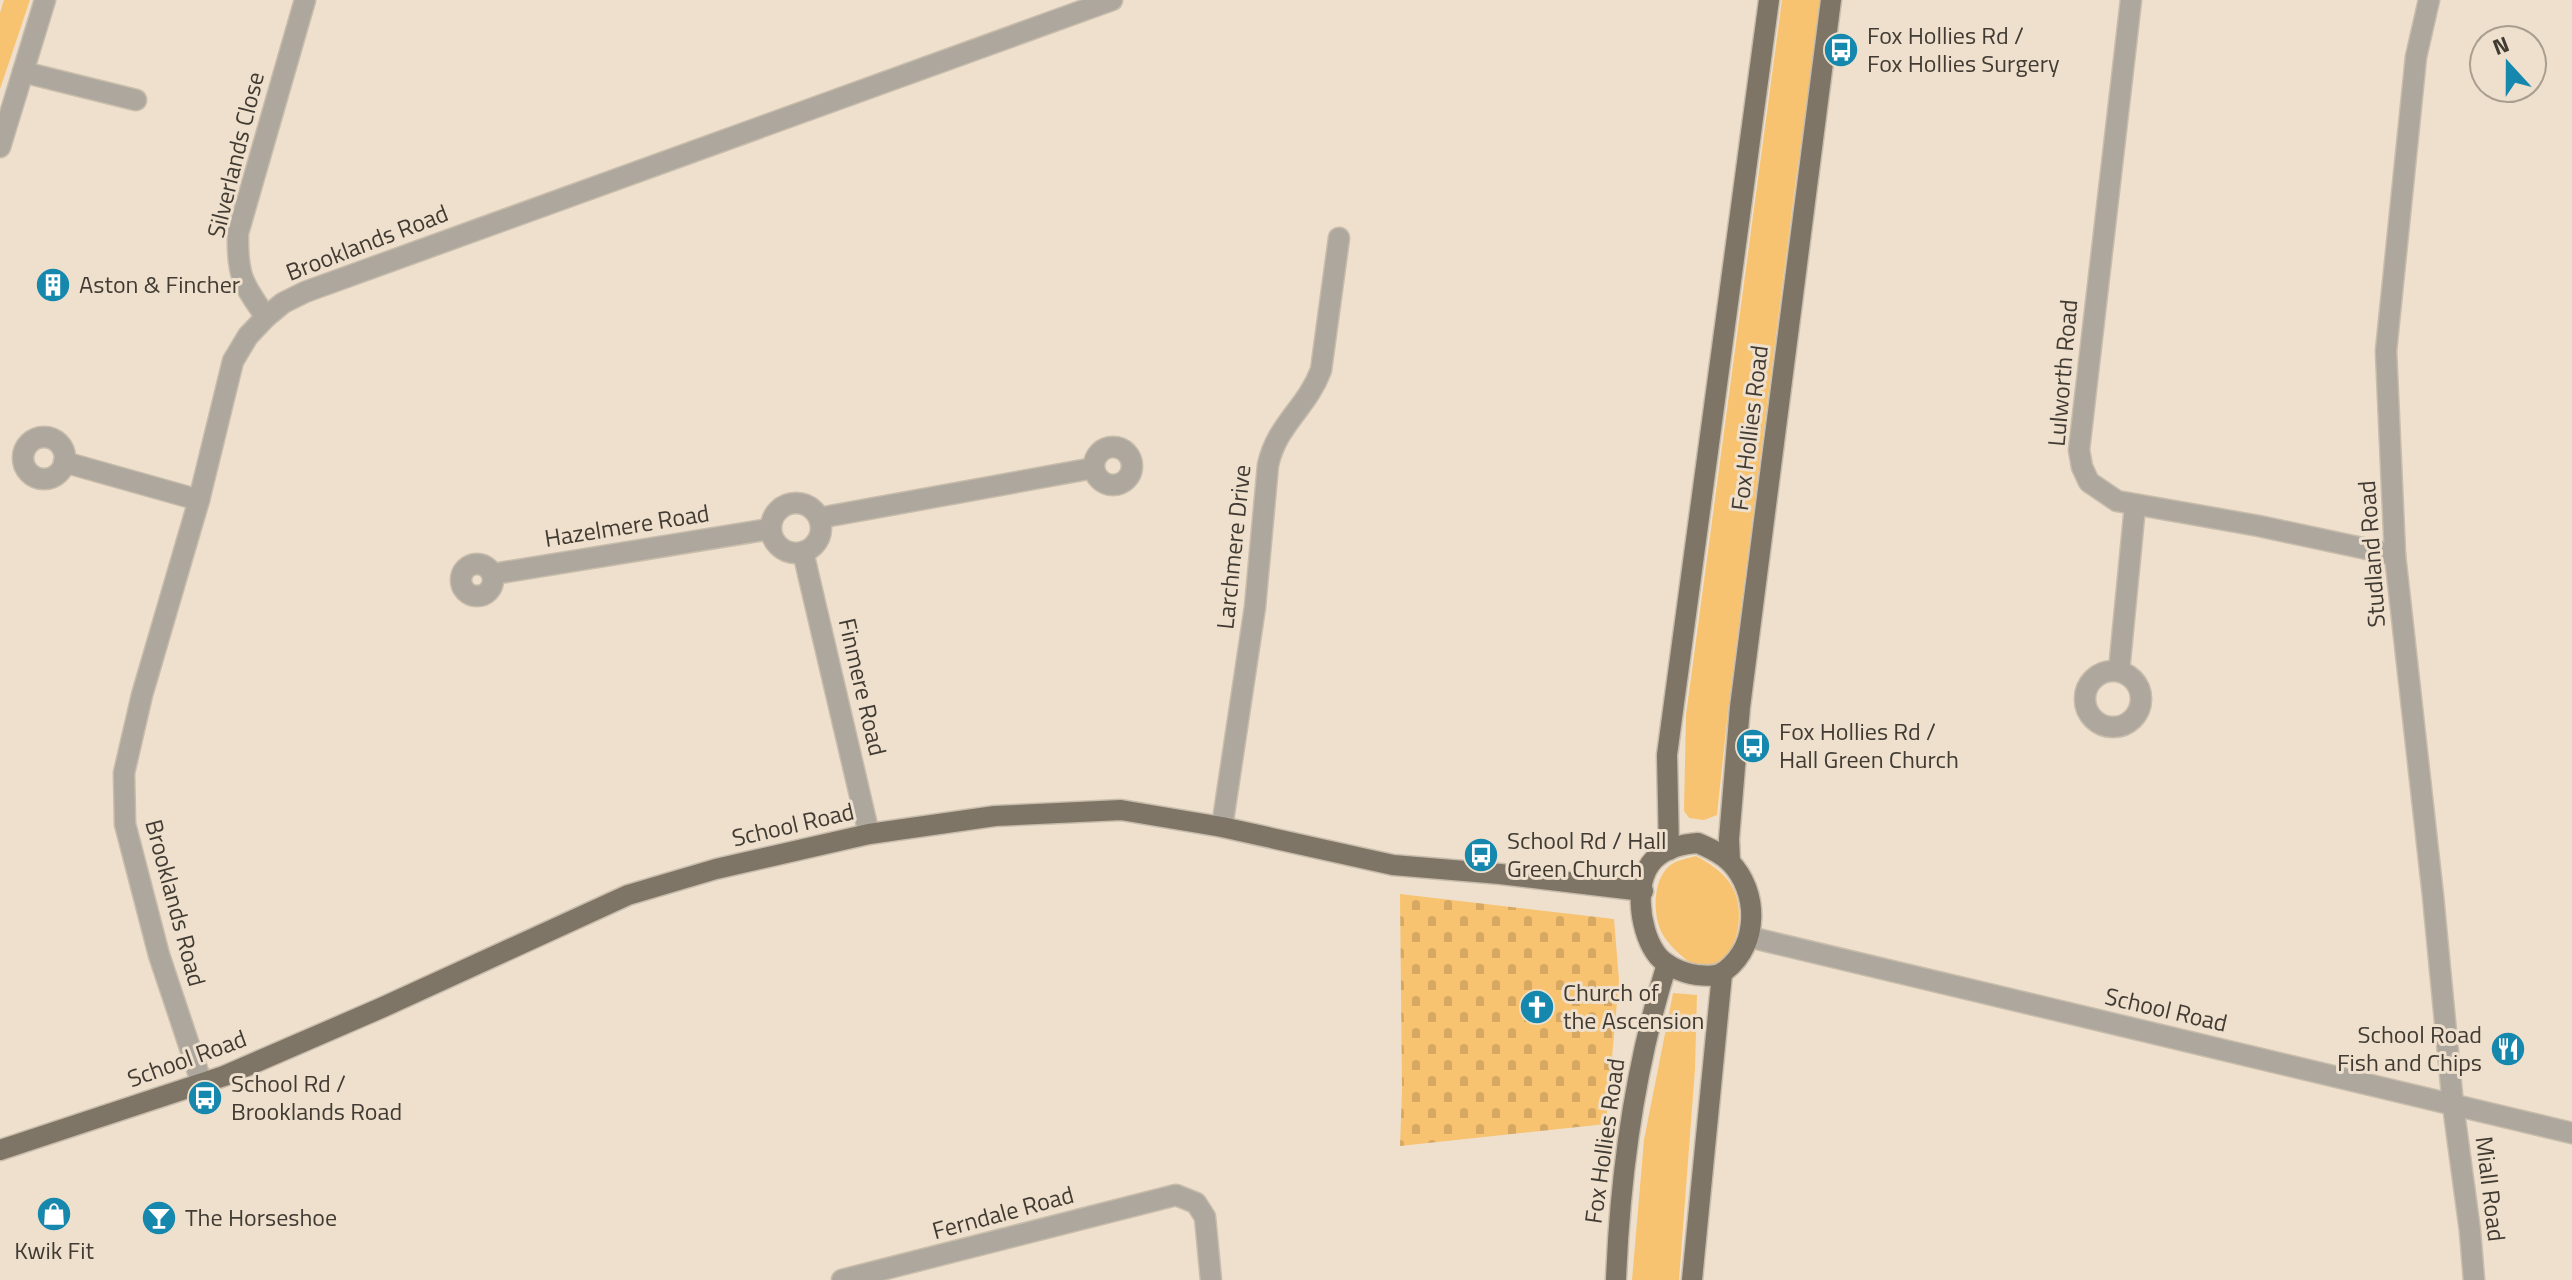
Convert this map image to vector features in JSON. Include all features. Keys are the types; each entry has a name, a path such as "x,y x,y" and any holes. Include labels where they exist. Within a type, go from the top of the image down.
{"main road":[{"name":"Fox Hollies Road","path":"1669,850 1667,755 1769,0"},
{"name":"Fox Hollies Road","path":"1730,862 1729,839 1740,707 1831,0"},
{"name":"School Road","path":"0,1150 202,1084 381,1008 628,895 716,869 869,834 995,816 1121,810 1222,827 1393,865 1643,891"},
{"path":"1698,843 1730,862 1740,876 1750,903 1752,923 1749,937 1732,965 1722,974 1689,974 1667,964 1656,954 1645,928 1645,874 1657,856 1669,850 1698,843"},
{"name":"Fox Hollies Road","path":"1616,1280 1618,1216 1629,1128 1649,1029 1667,964"},
{"path":"1692,1280 1722,974"}],"street":[{"path":"0,147 45,0"},
{"name":"Silverlands Close","path":"266,317 242,283 237,258 238,233 305,0"},
{"name":"Brooklands Road","path":"202,1084 159,955 125,824 124,773 142,695 199,500 233,361 248,336 283,303 305,292 1112,0"},
{"name":"Lulworth Road","path":"2131,0 2079,450 2089,482 2117,501 2135,506 2259,526 2395,555"},
{"name":"Studland Road","path":"2429,0 2416,57 2386,351 2395,555 2453,1105"},
{"path":"23,72 136,100"},
{"name":"Larchmere Drive","path":"1222,827 1255,607 1272,444 1314,387 1321,370 1339,238"},
{"path":"64,462 199,500"},
{"path":"819,518 1094,468"},
{"path":"790,503 807,506 819,518 821,526 816,543 803,552 788,552 781,548 775,543 770,529 776,513 790,503"},
{"path":"2119,671 2135,506"},
{"name":"Hazelmere Road","path":"493,574 770,529"},
{"name":"Finmere Road","path":"803,552 869,834"},
{"name":"School Road","path":"1749,937 2572,1133"},
{"name":"Miall Road","path":"2453,1105 2474,1280"},
{"name":"Ferndale Road","path":"842,1280 1176,1195 1196,1203 1205,1217 1211,1280"}],"green space":[{"path":"4,0 30,0 0,89 0,13"},
{"path":"1782,0 1822,0 1797,171 1717,815 1704,820 1689,818 1684,811 1686,715"},
{"path":"1696,856 1726,878 1736,897 1739,917 1732,948 1719,962 1704,966 1694,966 1670,944 1659,927 1656,908 1657,887 1665,870 1674,863"},
{"path":"1400,894 1614,919 1619,980 1606,1124 1400,1146"},
{"path":"1673,993 1697,995 1695,1069 1679,1280 1632,1280 1644,1140"}],"place":[{"name":"Fox Hollies Rd / Fox Hollies Surgery","path":"1841,50"},
{"name":"Aston & Fincher","path":"53,285"},
{"name":"Fox Hollies Rd / Hall Green Church","path":"1753,746"},
{"name":"School Rd / Hall Green Church","path":"1481,855"},
{"name":"Church of the Ascension","path":"1537,1007"},
{"name":"School Road Fish and Chips","path":"2508,1049"},
{"name":"School Rd / Brooklands Road","path":"205,1098"},
{"name":"Kwik Fit","path":"54,1214"},
{"name":"The Horseshoe","path":"159,1218"}]}
